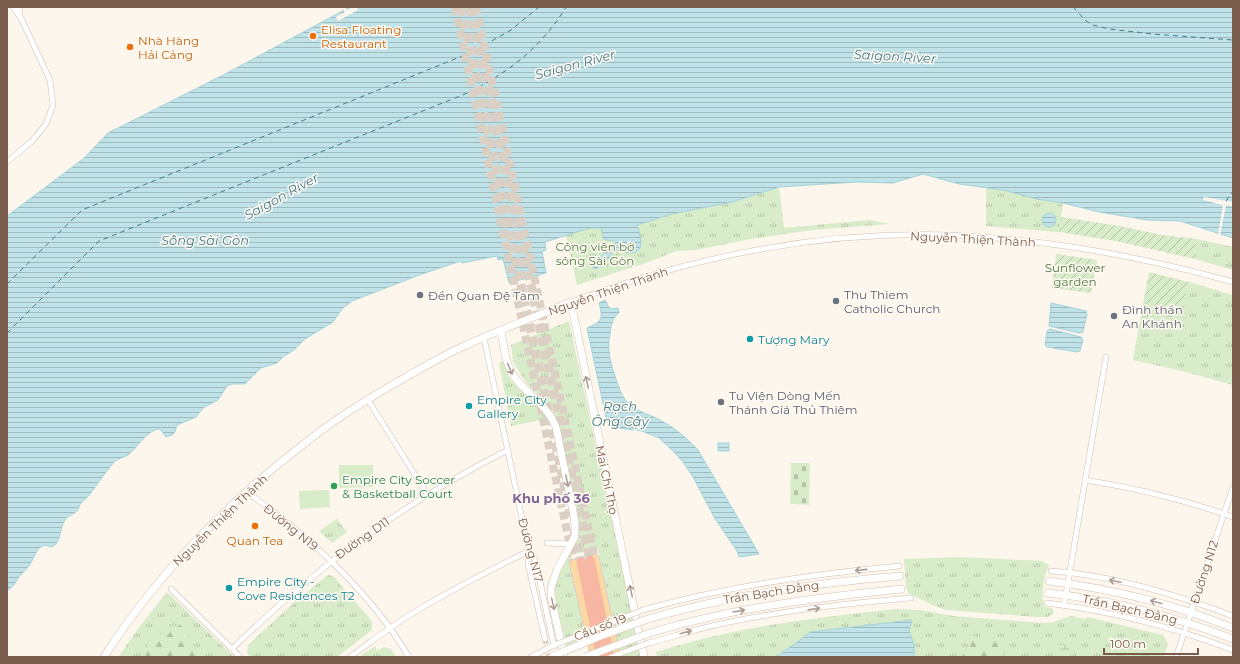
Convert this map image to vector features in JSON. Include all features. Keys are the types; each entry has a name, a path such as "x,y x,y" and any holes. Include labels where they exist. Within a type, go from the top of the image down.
{"highway":[{"path":"592,560 611,657"},
{"path":"577,563 601,657"}],"main road":[{"path":"592,560 616,657"},
{"path":"577,563 595,657"}],"street":[{"path":"7,162 32,141 46,124 53,105 50,80 21,18 13,7"},
{"path":"19,7 21,18"},
{"name":"Nguyễn Thiện Thành","path":"104,657 130,619 174,565 246,492 309,439 368,400 440,358 464,346 571,302 655,273 742,252 823,241 890,236 950,235 1055,244 1123,255 1233,282"},
{"name":"Mai Chí Thọ","path":"571,302 644,657"},
{"path":"501,331 509,367 515,378 549,413 556,427 575,525 575,536 557,570 551,588 551,596 562,655 552,657"},
{"name":"Đường N17","path":"484,338 529,551 535,559 555,645"},
{"path":"1064,606 1106,357"},
{"path":"368,400 427,494"},
{"name":"Đường D11","path":"232,649 288,596 331,561 378,526 461,474 508,450"},
{"path":"1085,480 1134,489 1176,499 1233,517"},
{"name":"Đường N12","path":"1176,657 1233,487"},
{"name":"Đường N19","path":"246,492 298,530 331,561 361,593 390,629 409,657"},
{"path":"547,543 571,544"},
{"path":"350,657 412,614 462,584 529,551"},
{"path":"529,551 528,564 545,639"},
{"name":"Cầu số 19","path":"531,657 555,645 643,610 718,591 781,580 900,566"},
{"path":"1050,571 1070,572 1130,584 1194,602 1233,616"},
{"name":"Trần Bạch Đằng","path":"645,620 722,600 782,590 900,576"},
{"path":"781,580 782,590"},
{"name":"Trần Bạch Đằng","path":"1049,581 1122,594 1191,612 1233,628"},
{"name":"Trần Bạch Đằng","path":"647,634 727,613 784,603 901,589"},
{"path":"171,590 240,657"},
{"name":"Trần Bạch Đằng","path":"1048,593 1126,606 1188,623 1233,639"},
{"path":"611,657 697,629 728,622 872,601 911,598"},
{"path":"784,603 786,613"},
{"path":"1047,604 1118,615 1184,633 1233,650"},
{"path":"654,607 656,617"},
{"name":"Cầu số 19","path":"562,655 598,637 645,620"},
{"path":"659,630 661,640"},
{"name":"Cầu số 19","path":"585,657 647,634"}],"green space":[{"name":"Công viên bờ sông Sài Gòn","path":"779,187 784,228 869,220 890,224 812,230 751,239 696,250 676,251 649,262 577,285 566,235 590,228 637,225 672,214 732,202"},
{"path":"986,187 1063,203 1059,232 986,226"},
{"name":"Sunflower garden","path":"1061,217 1120,226 1162,235 1197,239 1195,259 1116,241 1059,232"},
{"path":"1197,239 1233,247 1233,270 1195,259"},
{"name":"Sunflower garden","path":"1056,254 1097,260 1091,293 1052,288"},
{"path":"1149,272 1189,282 1182,312 1143,304"},
{"path":"1189,282 1233,295 1233,385 1186,372 1133,360 1143,304 1182,312"},
{"path":"569,321 641,657 620,657 598,549 571,555 589,642 567,647 556,603 556,578 578,536 578,520 557,421 553,411 527,384 513,362 511,345"},
{"path":"504,360 510,379 536,402 547,419 511,426 499,363"},
{"path":"791,463 810,463 809,505 790,504"},
{"path":"339,465 373,465 373,487 339,488"},
{"path":"329,490 330,507 300,509 299,491"},
{"path":"337,519 347,532 332,543 319,531"},
{"path":"959,557 1042,561 1049,565 1043,586 1043,601 1044,606 1053,609 1054,612 1049,616 1037,617 946,610 908,593 906,587 904,559"},
{"path":"328,575 333,576 372,621 372,630 337,657 249,657 247,652 248,645 298,599"},
{"path":"167,592 234,657 118,657"},
{"path":"896,609 920,610 953,616 1044,623 1054,622 1071,616 1085,619 1088,617 1163,635 1168,644 1164,657 914,657 914,645 909,631 912,620 810,632 775,657 657,657 656,652 753,628 825,617"},
{"path":"181,625 191,638 195,657 145,657 148,644 155,631 159,634 169,634 172,626"},
{"path":"973,636 1004,640 1009,647 1002,657 962,657"},
{"path":"1074,645 1076,650 1074,656 1058,654 1054,650 1056,646"},
{"path":"375,646 377,651 384,647 391,649 396,657 359,657"}],"water":[{"name":"Sông Sài Gòn","path":"350,7 1233,7 1233,238 1180,221 1147,220 1099,212 1003,190 959,184 923,174 893,183 857,182 779,187 732,202 672,214 637,225 641,238 640,247 638,250 629,253 613,250 609,258 596,269 592,267 594,261 604,254 609,247 616,243 615,241 606,240 603,238 601,228 590,228 545,242 546,250 542,251 546,273 509,283 503,259 498,260 497,256 462,263 461,261 422,274 352,301 342,309 333,322 305,339 277,363 261,368 245,384 232,384 227,386 218,400 203,408 196,417 177,425 175,432 172,435 166,437 160,429 151,432 128,455 114,462 89,495 80,504 77,511 65,520 55,545 52,547 44,545 38,549 29,566 14,585 7,591 7,216 83,159 108,133 225,74"},
{"path":"1046,213 1052,213 1056,217 1056,223 1052,227 1046,227 1042,223 1042,217"},
{"name":"Rạch Ông Cậy","path":"604,300 611,309 618,308 619,313 612,322 609,348 613,370 623,396 628,403 635,408 675,429 698,450 759,554 739,557 737,551 714,517 693,477 683,462 659,438 642,431 619,428 607,422 587,328 599,321 601,313 599,303"},
{"path":"1051,303 1086,311 1087,314 1083,332 1079,333 1049,326"},
{"path":"1050,329 1081,337 1083,340 1080,351 1077,352 1047,347 1045,345 1047,331"},
{"path":"718,443 729,443 729,451 718,451"},
{"path":"912,620 909,631 914,645 914,657 775,657 810,632"}],"pier":[{"path":"345,7 347,10 357,7 358,10 338,21 336,17 345,12 343,9"},
{"path":"1204,197 1233,202 1233,206 1226,205 1220,236 1218,235 1223,205 1203,200"}],"ferry route":[{"path":"7,284 82,210 472,52 511,30 539,7"},
{"path":"7,333 99,241 470,92 501,74 523,58 554,25 566,7"},
{"path":"1073,7 1086,21 1093,25 1109,29 1233,40"},
{"path":"1226,201 1233,191"}],"tunnel":[{"path":"455,7 574,564"},
{"path":"461,7 571,516"},
{"path":"471,7 590,560"},
{"path":"476,7 595,559"},
{"path":"574,530 581,562"},
{"path":"545,639 549,657"}],"place":[{"name":"Elisa Floating Restaurant","path":"313,36"},
{"name":"Nhà Hàng Hải Cảng","path":"130,47"},
{"name":"Đền Quan Đệ Tam","path":"420,295"},
{"name":"Thu Thiem Catholic Church","path":"836,301"},
{"name":"Đình thần An Khánh","path":"1114,316"},
{"name":"Tượng Mary","path":"750,339"},
{"name":"Tu Viện Dòng Mến Thánh Giá Thủ Thiêm","path":"721,402"},
{"name":"Empire City Gallery","path":"469,406"},
{"name":"Empire City Soccer & Basketball Court","path":"334,486"},
{"name":"Quan Tea","path":"255,526"},
{"name":"Empire City - Cove Residences T2","path":"229,588"}],"district":[{"name":"Khu phố 36","path":"551,498"}],"water label":[{"name":"Saigon River","path":"895,56"},
{"name":"Saigon River","path":"575,64"},
{"name":"Saigon River","path":"281,196"}]}
